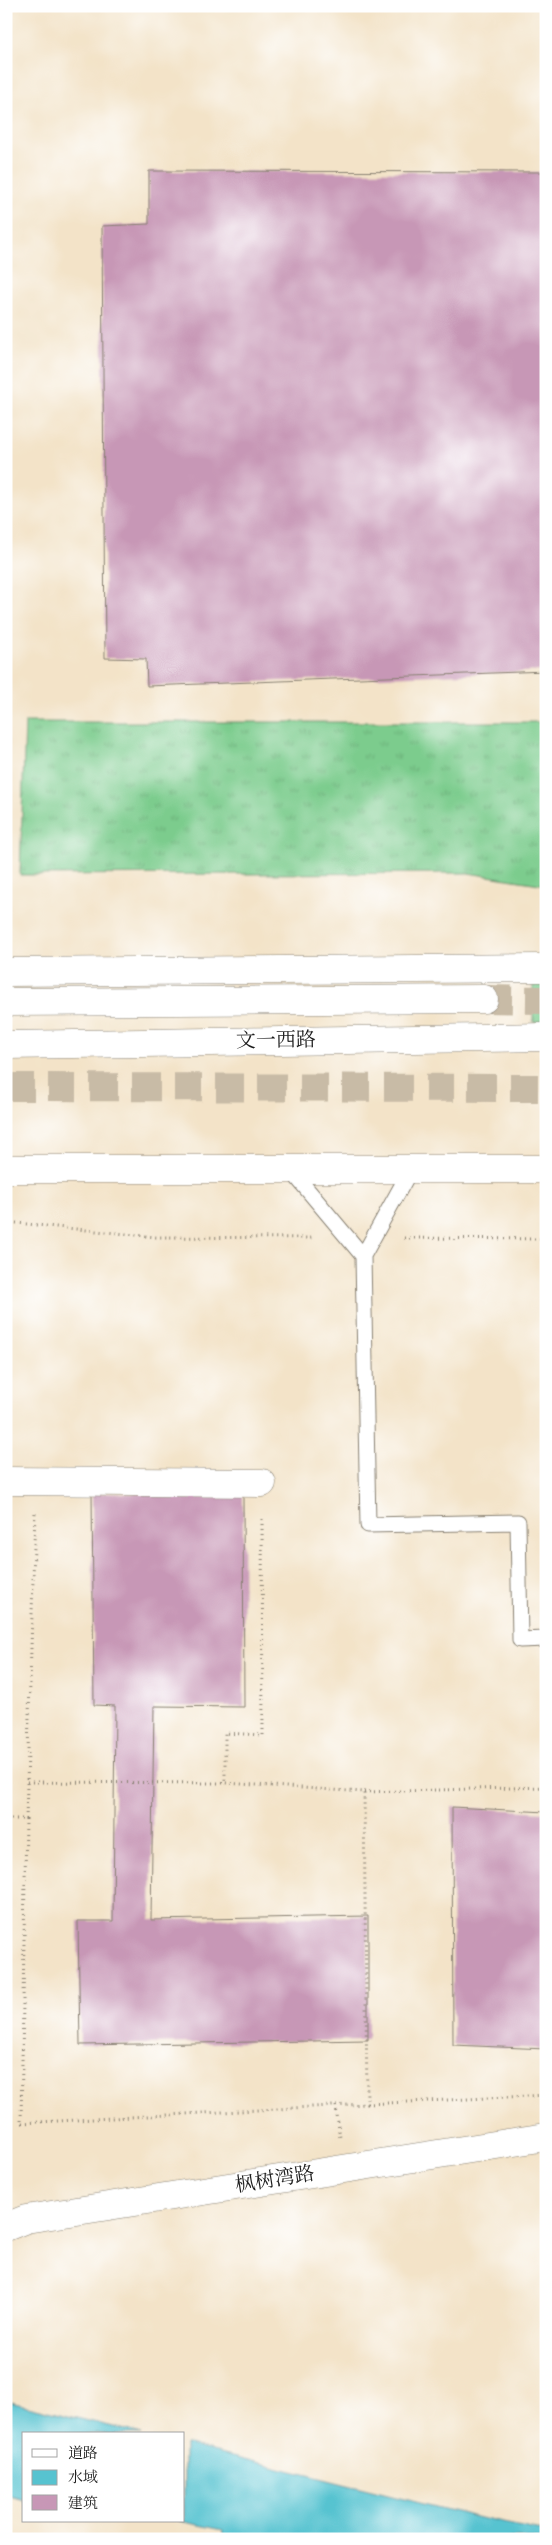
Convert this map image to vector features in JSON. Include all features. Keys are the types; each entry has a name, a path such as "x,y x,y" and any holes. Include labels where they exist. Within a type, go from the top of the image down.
{"main road":[{"path":"6,972 546,968"},
{"path":"6,1002 484,998"},
{"name":"文一西路","path":"6,1046 546,1037"},
{"path":"6,1169 546,1169"},
{"path":"6,1481 262,1483"},
{"name":"枫树湾路","path":"6,2227 26,2219 546,2137"}],"lane":[{"path":"290,1169 363,1256"},
{"path":"411,1169 363,1256 368,1525 518,1522 520,1640 546,1639"}],"path":[{"path":"6,1222 156,1237 347,1238"},
{"path":"373,1238 546,1239"},
{"path":"36,1482 26,1819 21,2123 546,2095"},
{"path":"225,1783 225,1733 264,1735 262,1483"},
{"path":"27,1782 225,1783 364,1792 546,1787"},
{"path":"364,1792 367,2104"},
{"path":"6,1819 26,1819"}],"green space":[{"path":"25,722 546,722 546,885 468,873 20,875"},
{"path":"533,963 546,963 546,1022 533,1022"}],"water":[{"path":"6,2401 133,2432 22,2432 22,2499 6,2495"},
{"path":"185,2444 484,2519 546,2532 546,2539 222,2539 223,2530 184,2522"}],"building":[{"path":"149,171 546,172 546,671 147,686 146,659 105,658 102,226 149,224"},
{"path":"92,1493 243,1495 244,1707 154,1706 151,1920 368,1916 368,2040 80,2045 78,1921 113,1921 115,1706 94,1705"},
{"path":"452,1807 546,1812 546,2049 453,2045"}],"tunnel":[{"path":"484,999 546,1000"},
{"path":"6,1087 546,1088"}]}
